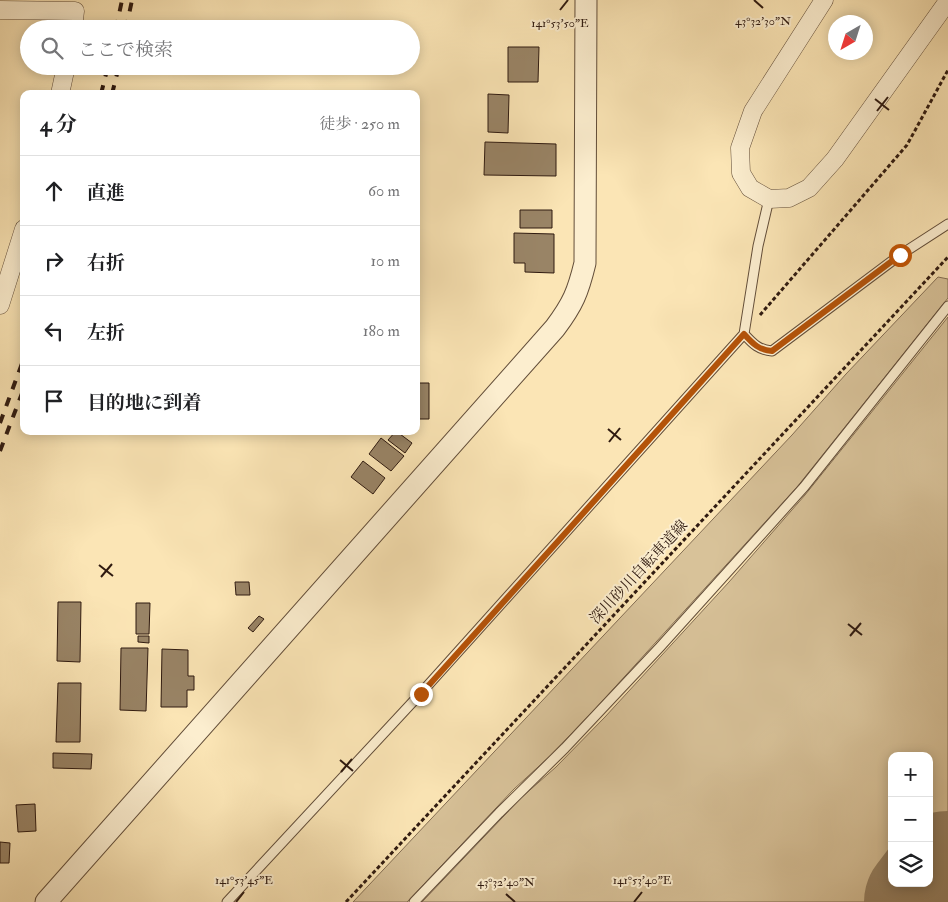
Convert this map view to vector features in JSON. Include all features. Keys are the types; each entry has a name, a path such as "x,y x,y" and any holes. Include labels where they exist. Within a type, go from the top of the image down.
{"street":[{"path":"46,902 568,312 578,291 585,263 586,0"},
{"path":"824,0 753,111 740,148 741,173 750,188 769,199 789,198 809,188 835,159 948,1"},
{"path":"0,10 75,11 74,20"},
{"path":"61,90 64,75"},
{"path":"0,305 20,242"}],"lane":[{"path":"226,902 421,694 744,334 758,246 769,199"},
{"path":"744,334 754,345 762,350 772,351 900,255 948,224"},
{"path":"414,902 498,812 592,719 804,487 948,306"}],"path":[{"path":"744,334 907,144 948,70"},
{"name":"深川砂川自転車道線","path":"346,902 948,257"}],"shaded area":[{"path":"938,277 948,279 948,298 797,487 596,708 549,757 514,789 407,902 353,902 792,435 846,374"},
{"path":"948,317 948,819 933,839 933,752 888,752 888,887 896,887 884,902 422,902 522,797 556,767 605,717 729,582 805,495"},
{"path":"948,832 948,902 894,902 906,887 933,887 933,851"}],"building":[{"path":"508,47 539,47 538,82 508,82"},
{"path":"488,94 509,95 508,133 488,132"},
{"path":"485,142 556,144 556,176 484,175"},
{"path":"520,210 552,210 552,228 520,228"},
{"path":"514,233 554,234 554,273 525,272 525,263 514,263"},
{"path":"420,383 429,383 429,419 420,419"},
{"path":"392,435 401,435 412,443 405,453 388,440"},
{"path":"381,438 404,456 391,471 369,454"},
{"path":"363,461 385,478 373,494 351,477"},
{"path":"235,582 249,582 250,595 236,595"},
{"path":"58,602 81,602 80,662 57,661"},
{"path":"136,603 150,603 149,634 136,634"},
{"path":"259,616 264,619 253,632 248,628"},
{"path":"138,636 149,636 149,643 138,642"},
{"path":"121,648 148,648 146,711 120,710"},
{"path":"162,649 188,650 188,676 194,676 194,690 187,690 187,707 161,707"},
{"path":"58,683 81,683 80,742 56,742"},
{"path":"53,753 92,754 91,769 53,768"},
{"path":"35,804 36,831 18,832 16,805"},
{"path":"0,842 10,843 9,863 0,863"}],"runway":[{"path":"926,902 948,873"}],"railway":[{"path":"118,20 122,0"},
{"path":"128,20 132,0"},
{"path":"102,90 106,75"},
{"path":"113,90 117,75"},
{"path":"0,423 20,369"},
{"path":"0,451 20,398"}],"route":[{"path":"421,694 744,334 754,345 762,350 772,351 900,255"}]}
